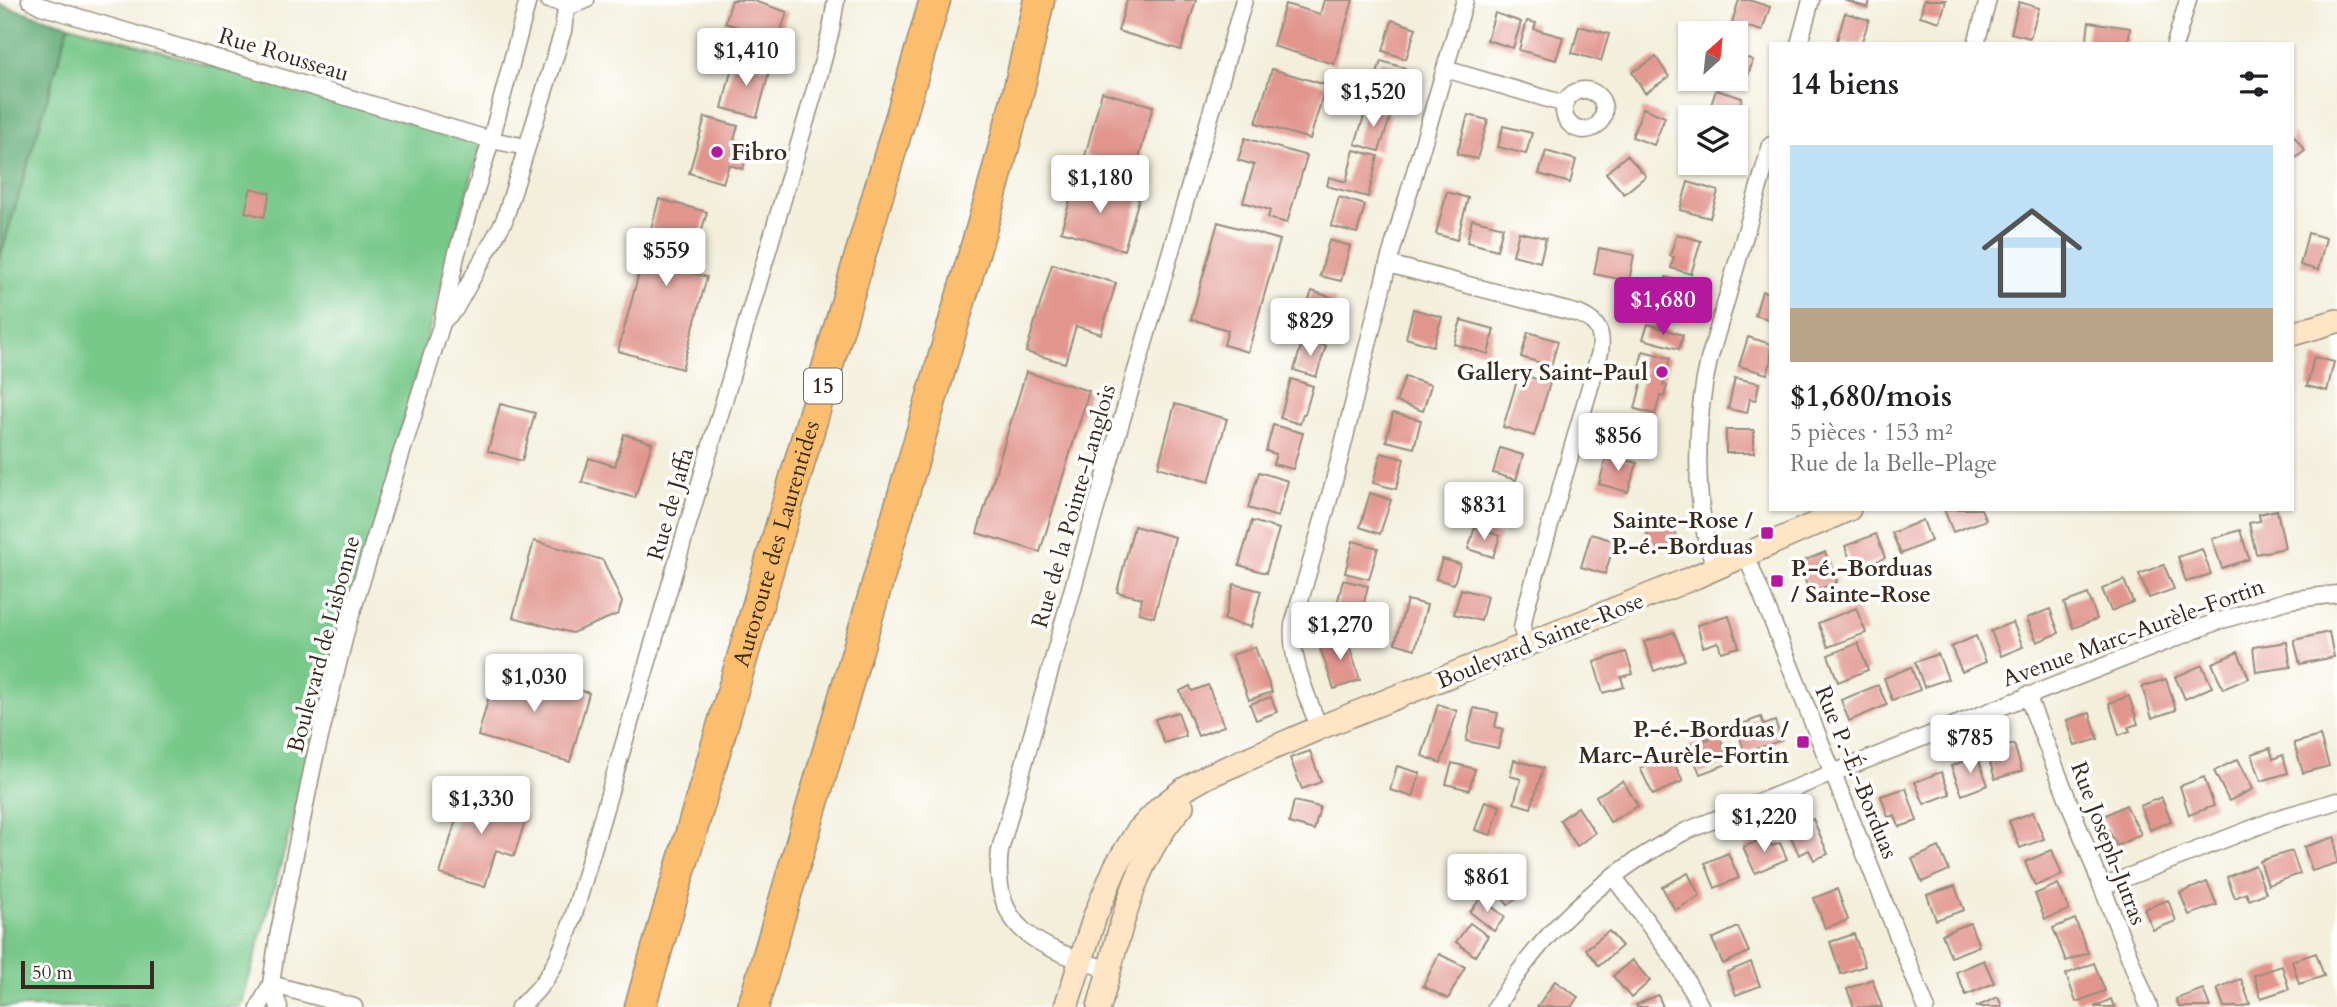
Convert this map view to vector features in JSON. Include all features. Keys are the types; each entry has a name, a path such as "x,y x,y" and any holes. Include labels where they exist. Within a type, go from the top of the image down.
{"highway":[{"name":"Autoroute des Laurentides","path":"640,1007 935,0"},
{"path":"753,1007 990,199 1039,0"}],"street":[{"name":"Rue Rousseau","path":"30,0 41,6 491,140 526,147"},
{"name":"Boulevard de Lisbonne","path":"259,1007 271,984 314,761 346,631 442,323 456,256 491,140 528,0"},
{"path":"549,0 573,5 586,0"},
{"name":"Rue de Jaffa","path":"519,1007 533,996 547,979 562,951 572,921 818,79 836,0"},
{"name":"Rue de la Pointe-Langlois","path":"1109,970 1081,961 1037,941 1010,915 1000,891 998,878 1000,850 1078,570 1244,0"},
{"path":"1319,728 1298,668 1293,645 1293,625 1333,485 1388,264 1465,0"},
{"path":"1800,42 1811,0"},
{"path":"1977,42 1988,0"},
{"path":"2176,42 2188,0"},
{"name":"Boulevard de Lisbonne","path":"442,323 455,309 505,221 563,31 566,2"},
{"path":"1445,69 1564,104"},
{"path":"1716,568 1706,538 1701,506 1702,394 1709,360 1769,152"},
{"path":"1388,264 1579,314 1594,321 1601,332 1600,352 1525,608 1522,629 1527,646"},
{"path":"2294,333 2337,321"},
{"name":"Boulevard Sainte-Rose","path":"1066,1007 1110,876 1137,832 1161,807 1182,791 1319,728 1716,568 1845,511"},
{"name":"Rue P.-É.-Borduas","path":"1746,555 1926,1007"},
{"name":"Avenue Marc-Aurèle-Fortin","path":"1496,1007 1516,976 1573,910 1640,857 1686,831 1833,771 2247,611 2302,598 2337,594"},
{"name":"Rue Joseph-Jutras","path":"2027,695 2149,1007"},
{"name":"Boulevard Sainte-Rose","path":"1099,1007 1134,884 1155,839 1197,790 1230,767"},
{"path":"2102,887 2279,818 2337,801"},
{"path":"1613,876 1675,960 1701,1007"},
{"name":"Boulevard de Lisbonne","path":"271,984 279,1007"},
{"path":"271,984 354,1007"}],"green space":[{"path":"0,5 69,25 0,258"},
{"path":"69,25 481,143 241,1007 0,1007 0,258"}],"building":[{"path":"732,0 751,0 787,12 778,40 725,23"},
{"path":"1127,0 1196,0 1181,50 1118,31"},
{"path":"1324,0 1353,0 1334,64 1273,46 1285,4 1320,14"},
{"path":"1739,0 1749,0 1770,7 1762,31 1748,27 1748,21 1732,21"},
{"path":"1844,0 1870,0 1868,8"},
{"path":"1924,0 1946,0 1940,22 1920,16"},
{"path":"2019,2 2039,8 2030,38 2011,33"},
{"path":"1495,13 1521,22 1513,48 1487,40"},
{"path":"1845,13 1869,20 1862,42 1837,42"},
{"path":"1392,20 1416,28 1406,59 1383,51"},
{"path":"1527,21 1536,23 1534,29 1563,37 1556,60 1519,50"},
{"path":"2089,22 2130,28 2128,42 2086,42"},
{"path":"1579,26 1609,34 1601,61 1572,53"},
{"path":"1656,57 1669,77 1645,93 1632,72"},
{"path":"1748,58 1753,60 1748,75"},
{"path":"734,59 770,69 757,117 722,108"},
{"path":"1381,61 1405,68 1393,108 1369,101"},
{"path":"1272,69 1326,85 1310,139 1256,123"},
{"path":"1716,91 1742,98 1740,105 1711,105"},
{"path":"1102,92 1153,106 1136,170 1085,156"},
{"path":"1367,107 1391,115 1379,151 1355,144"},
{"path":"1643,108 1665,117 1654,145 1632,137"},
{"path":"1468,115 1488,120 1477,159 1457,154"},
{"path":"705,117 738,126 734,140 751,144 743,169 729,165 723,183 689,173"},
{"path":"1503,126 1532,133 1526,154 1498,147"},
{"path":"2294,136 2305,151 2294,159"},
{"path":"1245,138 1307,156 1287,223 1268,218 1270,210 1243,202 1254,165 1238,160"},
{"path":"1354,150 1378,156 1368,197 1327,186 1329,177 1346,182"},
{"path":"1546,151 1576,160 1570,183 1539,174"},
{"path":"1627,155 1646,176 1624,194 1606,173"},
{"path":"1076,180 1139,199 1124,250 1061,231"},
{"path":"1688,182 1718,191 1710,218 1680,210"},
{"path":"251,188 270,193 264,217 245,212"},
{"path":"1447,192 1468,198 1457,240 1436,234"},
{"path":"1339,197 1365,205 1357,233 1331,226"},
{"path":"659,199 707,212 690,272 707,277 682,369 618,351"},
{"path":"1472,219 1503,227 1497,250 1467,242"},
{"path":"1218,222 1280,240 1248,352 1224,345 1228,330 1191,319"},
{"path":"1519,232 1546,238 1540,262 1513,255"},
{"path":"2308,233 2326,238 2318,270 2300,265"},
{"path":"1677,234 1701,241 1691,274 1671,268 1674,257 1670,256"},
{"path":"1329,240 1350,246 1341,281 1320,276"},
{"path":"1599,248 1634,255 1629,281 1594,274"},
{"path":"1052,264 1116,283 1101,334 1076,326 1065,363 1026,352"},
{"path":"1666,277 1689,284 1678,320 1655,313"},
{"path":"1312,291 1336,299 1326,328 1302,320"},
{"path":"1762,291 1769,293 1769,319 1755,315"},
{"path":"1413,309 1442,317 1433,346 1406,338"},
{"path":"1461,320 1494,329 1488,354 1454,344"},
{"path":"1648,324 1683,335 1679,349 1643,339"},
{"path":"1528,332 1558,341 1551,366 1521,357"},
{"path":"1748,337 1769,343 1767,374 1739,366"},
{"path":"1303,339 1326,346 1316,377 1294,370"},
{"path":"1643,351 1670,358 1663,385 1667,386 1664,397 1660,396 1655,414 1635,409 1645,368 1639,367"},
{"path":"2314,357 2334,362 2327,391 2307,386"},
{"path":"1026,372 1089,391 1040,552 977,533"},
{"path":"1519,374 1550,383 1534,436 1503,427"},
{"path":"1405,377 1431,385 1423,411 1396,402"},
{"path":"1735,378 1759,383 1756,400 1750,399 1747,413 1728,409"},
{"path":"1291,379 1313,386 1300,424 1280,418"},
{"path":"500,404 535,413 522,461 488,451"},
{"path":"1175,404 1227,419 1209,482 1158,467"},
{"path":"1393,413 1421,420 1414,448 1386,441"},
{"path":"1629,419 1653,426 1644,455 1613,445 1616,435 1623,438"},
{"path":"1273,425 1303,433 1293,469 1273,464 1276,454 1266,451"},
{"path":"1726,430 1754,430 1754,453 1726,453"},
{"path":"624,434 652,443 635,498 582,482 589,458 615,466"},
{"path":"1500,448 1523,455 1516,480 1493,473"},
{"path":"1381,453 1404,459 1396,489 1373,483"},
{"path":"1607,455 1637,463 1628,492 1599,484"},
{"path":"1259,472 1288,481 1278,517 1248,508"},
{"path":"1482,487 1512,495 1505,519 1476,510"},
{"path":"1370,493 1391,500 1380,534 1360,527"},
{"path":"1945,511 1982,511 1986,520 1953,532"},
{"path":"2277,511 2285,548 2256,554 2249,523 2260,521 2259,514"},
{"path":"1669,516 1679,543 1654,552 1644,525"},
{"path":"1923,520 1931,541 1901,554 1892,533"},
{"path":"1252,521 1279,529 1266,573 1239,565"},
{"path":"1134,526 1175,537 1154,617 1139,613 1142,598 1117,592"},
{"path":"1475,527 1500,536 1493,557 1468,549"},
{"path":"2240,530 2249,559 2222,568 2212,539"},
{"path":"1591,534 1615,541 1605,574 1581,567"},
{"path":"1876,534 1885,558 1854,570 1845,546"},
{"path":"534,541 603,560 622,602 618,614 572,633 513,617"},
{"path":"1353,541 1378,548 1369,579 1345,573"},
{"path":"2202,549 2211,574 2186,582 2178,557"},
{"path":"1825,552 1837,582 1810,593 1798,563"},
{"path":"1442,559 1460,564 1454,584 1436,579"},
{"path":"2164,565 2174,589 2149,598 2139,574"},
{"path":"1343,580 1368,586 1358,627 1333,620"},
{"path":"2124,580 2133,602 2111,611 2102,589"},
{"path":"1234,584 1261,591 1251,627 1224,620"},
{"path":"1461,589 1487,596 1481,621 1454,614"},
{"path":"2088,594 2097,619 2073,628 2064,603"},
{"path":"1407,600 1427,605 1415,649 1395,643"},
{"path":"1856,608 1866,633 1828,647 1818,623"},
{"path":"2050,609 2059,633 2037,642 2027,618"},
{"path":"1729,616 1739,647 1721,652 1718,642 1703,647 1697,625"},
{"path":"2013,622 2023,647 2001,656 1991,631"},
{"path":"1674,632 1685,660 1654,671 1644,642"},
{"path":"2329,632 2334,657 2300,664 2294,640"},
{"path":"1346,636 1360,680 1334,689 1319,645"},
{"path":"1976,636 1986,662 1962,672 1951,647"},
{"path":"2287,642 2291,667 2256,672 2253,647"},
{"path":"1858,643 1868,670 1838,682 1828,655"},
{"path":"1255,647 1272,692 1249,700 1232,655"},
{"path":"1626,652 1633,674 1621,677 1624,687 1603,693 1594,662"},
{"path":"2238,652 2249,678 2223,689 2212,663"},
{"path":"1938,654 1948,679 1924,687 1915,662"},
{"path":"2202,665 2212,687 2185,699 2175,677"},
{"path":"497,667 589,693 570,762 478,736"},
{"path":"1911,667 1920,690 1892,700 1884,678"},
{"path":"2166,679 2176,710 2152,718 2142,687"},
{"path":"1208,685 1224,726 1198,736 1180,691 1190,686 1192,691"},
{"path":"1878,685 1887,705 1849,721 1841,700"},
{"path":"2129,696 2138,724 2128,727 2130,731 2119,735 2109,703"},
{"path":"1271,697 1277,712 1256,720 1250,704"},
{"path":"1438,704 1457,711 1441,763 1422,756"},
{"path":"1474,708 1498,713 1495,727 1503,729 1498,748 1466,741"},
{"path":"1178,712 1186,736 1164,743 1155,719"},
{"path":"2090,713 2098,739 2075,746 2067,720"},
{"path":"1761,717 1764,725 1775,721 1782,740 1745,753 1736,726"},
{"path":"1719,735 1730,763 1700,774 1689,746"},
{"path":"2320,736 2329,766 2303,773 2294,743"},
{"path":"2014,744 2022,771 1995,779 1987,753"},
{"path":"2270,748 2273,759 2283,755 2288,773 2261,781 2252,754"},
{"path":"1310,751 1321,782 1302,789 1290,758"},
{"path":"1669,754 1683,781 1653,795 1640,768"},
{"path":"1977,756 1988,785 1962,795 1951,766"},
{"path":"2238,759 2253,789 2229,801 2214,771"},
{"path":"1514,760 1543,768 1531,808 1514,803 1521,779 1510,776"},
{"path":"1452,763 1475,769 1469,790 1446,784"},
{"path":"1397,766 1420,773 1413,797 1390,790"},
{"path":"1941,772 1950,794 1924,804 1915,782"},
{"path":"2204,777 2214,806 2189,815 2180,786"},
{"path":"1623,781 1638,806 1610,822 1596,796"},
{"path":"467,783 500,793 496,806 527,815 514,856 496,850 485,887 440,874"},
{"path":"1906,788 1917,821 1899,827 1895,815 1888,817 1881,796"},
{"path":"2161,797 2171,821 2150,830 2140,806"},
{"path":"1294,801 1320,807 1314,830 1289,823"},
{"path":"1485,801 1500,806 1491,835 1475,830"},
{"path":"2126,805 2141,834 2117,846 2102,817"},
{"path":"1578,807 1595,833 1577,846 1560,820"},
{"path":"2033,812 2044,839 2020,848 2009,821"},
{"path":"1813,819 1828,854 1814,860 1809,850 1799,855 1788,830"},
{"path":"1768,837 1772,846 1780,843 1787,859 1755,873 1743,847"},
{"path":"2335,837 2337,863 2312,871 2304,847"},
{"path":"1939,847 1949,870 1922,882 1912,859"},
{"path":"2052,850 2062,875 2035,886 2025,862"},
{"path":"2292,851 2300,874 2268,885 2260,861"},
{"path":"1728,853 1739,878 1715,888 1705,863"},
{"path":"2255,865 2266,893 2249,900 2246,893 2235,898 2227,877"},
{"path":"1501,870 1521,895 1508,905 1488,881"},
{"path":"1688,873 1700,896 1675,910 1662,887"},
{"path":"2207,882 2217,905 2189,915 2180,893"},
{"path":"2058,884 2069,910 2045,919 2035,894"},
{"path":"1955,886 1964,910 1936,920 1927,895"},
{"path":"1837,889 1848,920 1825,928 1814,898"},
{"path":"1481,898 1505,917 1494,931 1470,912"},
{"path":"2168,900 2176,921 2153,930 2144,909"},
{"path":"2075,919 2088,953 2066,961 2053,928"},
{"path":"1470,923 1488,936 1475,956 1456,942"},
{"path":"1970,923 1979,946 1951,957 1942,934"},
{"path":"1738,927 1749,952 1723,964 1712,939"},
{"path":"1609,931 1622,946 1599,966 1586,949"},
{"path":"1854,934 1865,966 1841,974 1830,942"},
{"path":"2316,953 2324,976 2299,984 2292,961"},
{"path":"1439,954 1465,967 1448,999 1423,986"},
{"path":"1632,960 1650,981 1631,998 1613,976"},
{"path":"1984,960 1994,983 1966,995 1956,972"},
{"path":"1751,962 1760,986 1736,995 1727,972"},
{"path":"2094,963 2105,991 2076,1002 2066,974"},
{"path":"2282,966 2289,989 2261,998 2254,975"},
{"path":"1872,979 1882,1007 1854,1007 1847,989"},
{"path":"2241,979 2250,1004 2224,1007 2217,988"},
{"path":"1555,981 1578,997 1571,1007 1537,1007"},
{"path":"2203,989 2210,1007 2179,1007 2176,999"},
{"path":"1658,995 1663,1007 1637,1007 1636,1005"},
{"path":"1998,997 2002,1007 1976,1007"},
{"path":"2111,999 2114,1007 2094,1007"}],"place":[{"name":"Fibro","path":"717,152"},
{"name":"Gallery Saint-Paul","path":"1662,372"},
{"name":"Sainte-Rose / P.-é.-Borduas","path":"1767,533"},
{"name":"P.-é.-Borduas / Sainte-Rose","path":"1777,581"},
{"name":"P.-é.-Borduas / Marc-Aurèle-Fortin","path":"1803,742"}]}
